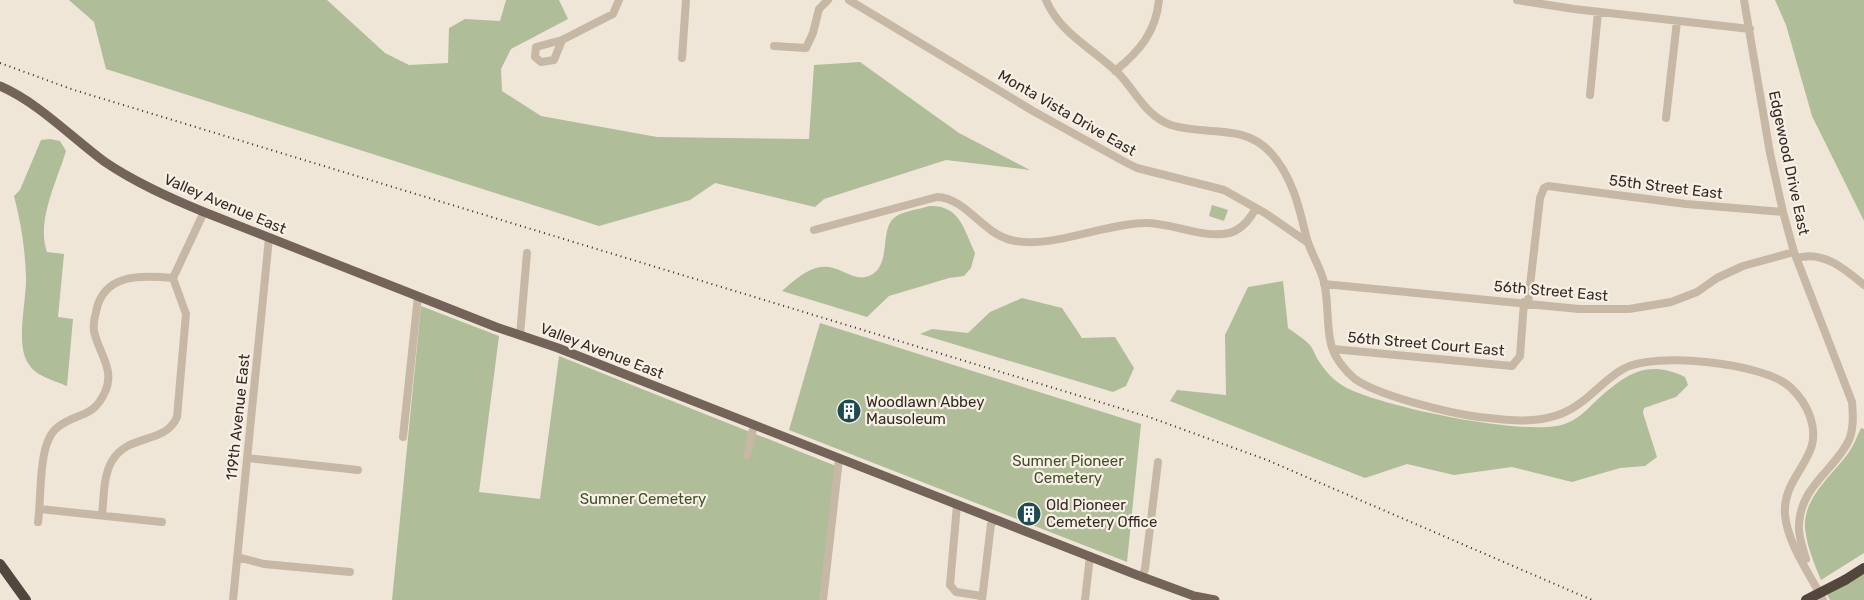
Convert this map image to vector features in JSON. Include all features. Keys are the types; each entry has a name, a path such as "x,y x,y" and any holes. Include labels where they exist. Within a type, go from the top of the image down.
{"highway":[{"path":"0,564 26,600"},
{"path":"1806,600 1864,568"}],"main road":[{"name":"Valley Avenue East","path":"0,86 41,112 107,163 159,192 204,212 1142,577 1194,596 1214,600"}],"street":[{"path":"562,40 613,14 618,0"},
{"path":"682,58 686,0"},
{"path":"774,46 806,48 813,33 819,9 828,0"},
{"name":"Monta Vista Drive East","path":"849,0 1033,111 1125,162 1137,168 1224,190 1256,208 1307,242"},
{"path":"1046,0 1064,28 1114,71 1147,109 1161,120 1186,128 1233,132 1258,142 1265,147 1284,171 1293,188 1307,242 1324,284 1328,326 1333,349 1349,373 1368,387 1445,412 1511,420 1532,420 1561,414 1585,400 1622,369 1654,359 1702,362 1745,369 1774,376 1787,384 1810,413 1813,426 1811,450 1790,484 1785,511 1792,538 1823,600"},
{"path":"1114,71 1135,55 1149,34 1160,0"},
{"path":"1517,0 1598,12 1750,29"},
{"name":"Edgewood Drive East","path":"1744,0 1768,144 1783,212 1796,255 1846,384 1852,409 1853,422 1849,440 1818,479 1800,514 1800,538 1810,575"},
{"path":"1590,96 1598,12"},
{"path":"1666,118 1677,21"},
{"name":"55th Street East","path":"1526,302 1537,214 1542,192 1546,187 1553,185 1677,203 1783,212"},
{"path":"814,230 937,197 945,197 955,202 996,235 1021,242 1144,223 1208,233 1227,234 1245,225 1256,208"},
{"path":"102,515 108,473 112,460 130,443 168,430 177,417 186,314 173,278 204,212"},
{"name":"119th Avenue East","path":"233,600 269,238"},
{"path":"520,335 528,253"},
{"name":"56th Street East","path":"1324,284 1597,310 1642,308 1671,302 1697,292 1717,278 1743,266 1796,255 1806,255 1832,262 1864,285"},
{"path":"38,522 44,456 50,436 61,425 92,411 107,388 108,366 94,331 99,301 112,285 130,277 144,275 173,278"},
{"path":"403,437 418,296"},
{"name":"56th Street Court East","path":"1333,349 1508,366 1516,363 1522,350 1526,302"},
{"path":"747,455 754,425"},
{"path":"248,458 358,470"},
{"path":"823,600 839,459"},
{"path":"1142,577 1145,570 1158,462"},
{"path":"957,505 950,585 956,592 982,598 991,524 996,520"},
{"path":"40,509 162,522"},
{"path":"1085,600 1090,556"},
{"path":"237,557 264,564 350,572"}],"green space":[{"path":"69,0 327,0 385,53 409,65 448,63 449,28 465,19 500,21 506,0 559,0 568,19 511,49 501,69 502,91 541,116 657,137 809,139 814,65 860,62 959,133 1030,170 946,160 824,199 815,207 715,183 690,200 599,226 106,69 94,22"},
{"path":"1775,0 1864,0 1864,221 1812,116 1786,25"},
{"path":"41,140 60,141 66,151 49,201 44,227 44,240 47,252 64,254 58,317 73,319 67,386 35,371 24,355 22,344 26,286 24,246 14,196 20,190"},
{"path":"1212,205 1228,210 1224,221 1209,216"},
{"path":"930,206 940,207 955,214 964,228 975,253 971,268 964,276 949,278 889,296 867,317 782,291 803,274 815,268 835,268 856,277 867,277 873,274 882,261 887,230 894,218 906,212"},
{"path":"1283,281 1288,328 1309,344 1318,360 1337,382 1363,395 1389,403 1491,424 1549,427 1576,419 1618,383 1638,372 1659,369 1671,372 1685,377 1688,385 1676,397 1644,408 1643,413 1657,457 1645,466 1620,468 1572,482 1512,467 1454,475 1407,464 1365,478 1170,401 1177,390 1226,395 1225,335 1248,287"},
{"path":"1022,298 1062,308 1082,338 1115,337 1134,368 1126,386 1113,392 920,334 932,329 968,333 990,312"},
{"name":"Sumner Cemetery","path":"421,306 499,336 479,492 540,499 559,356 836,466 823,600 392,600"},
{"name":"Sumner Pioneer Cemetery","path":"820,323 1141,424 1127,562 789,430"},
{"path":"1861,428 1864,429 1864,553 1821,580 1807,542 1806,517 1814,496 1849,452"},
{"path":"1864,574 1864,600 1830,600 1827,595"}],"railway":[{"path":"0,63 74,90 1149,417 1267,460 1592,600"}],"place":[{"name":"Woodlawn Abbey Mausoleum","path":"849,411"},
{"name":"Old Pioneer Cemetery Office","path":"1029,514"}]}
